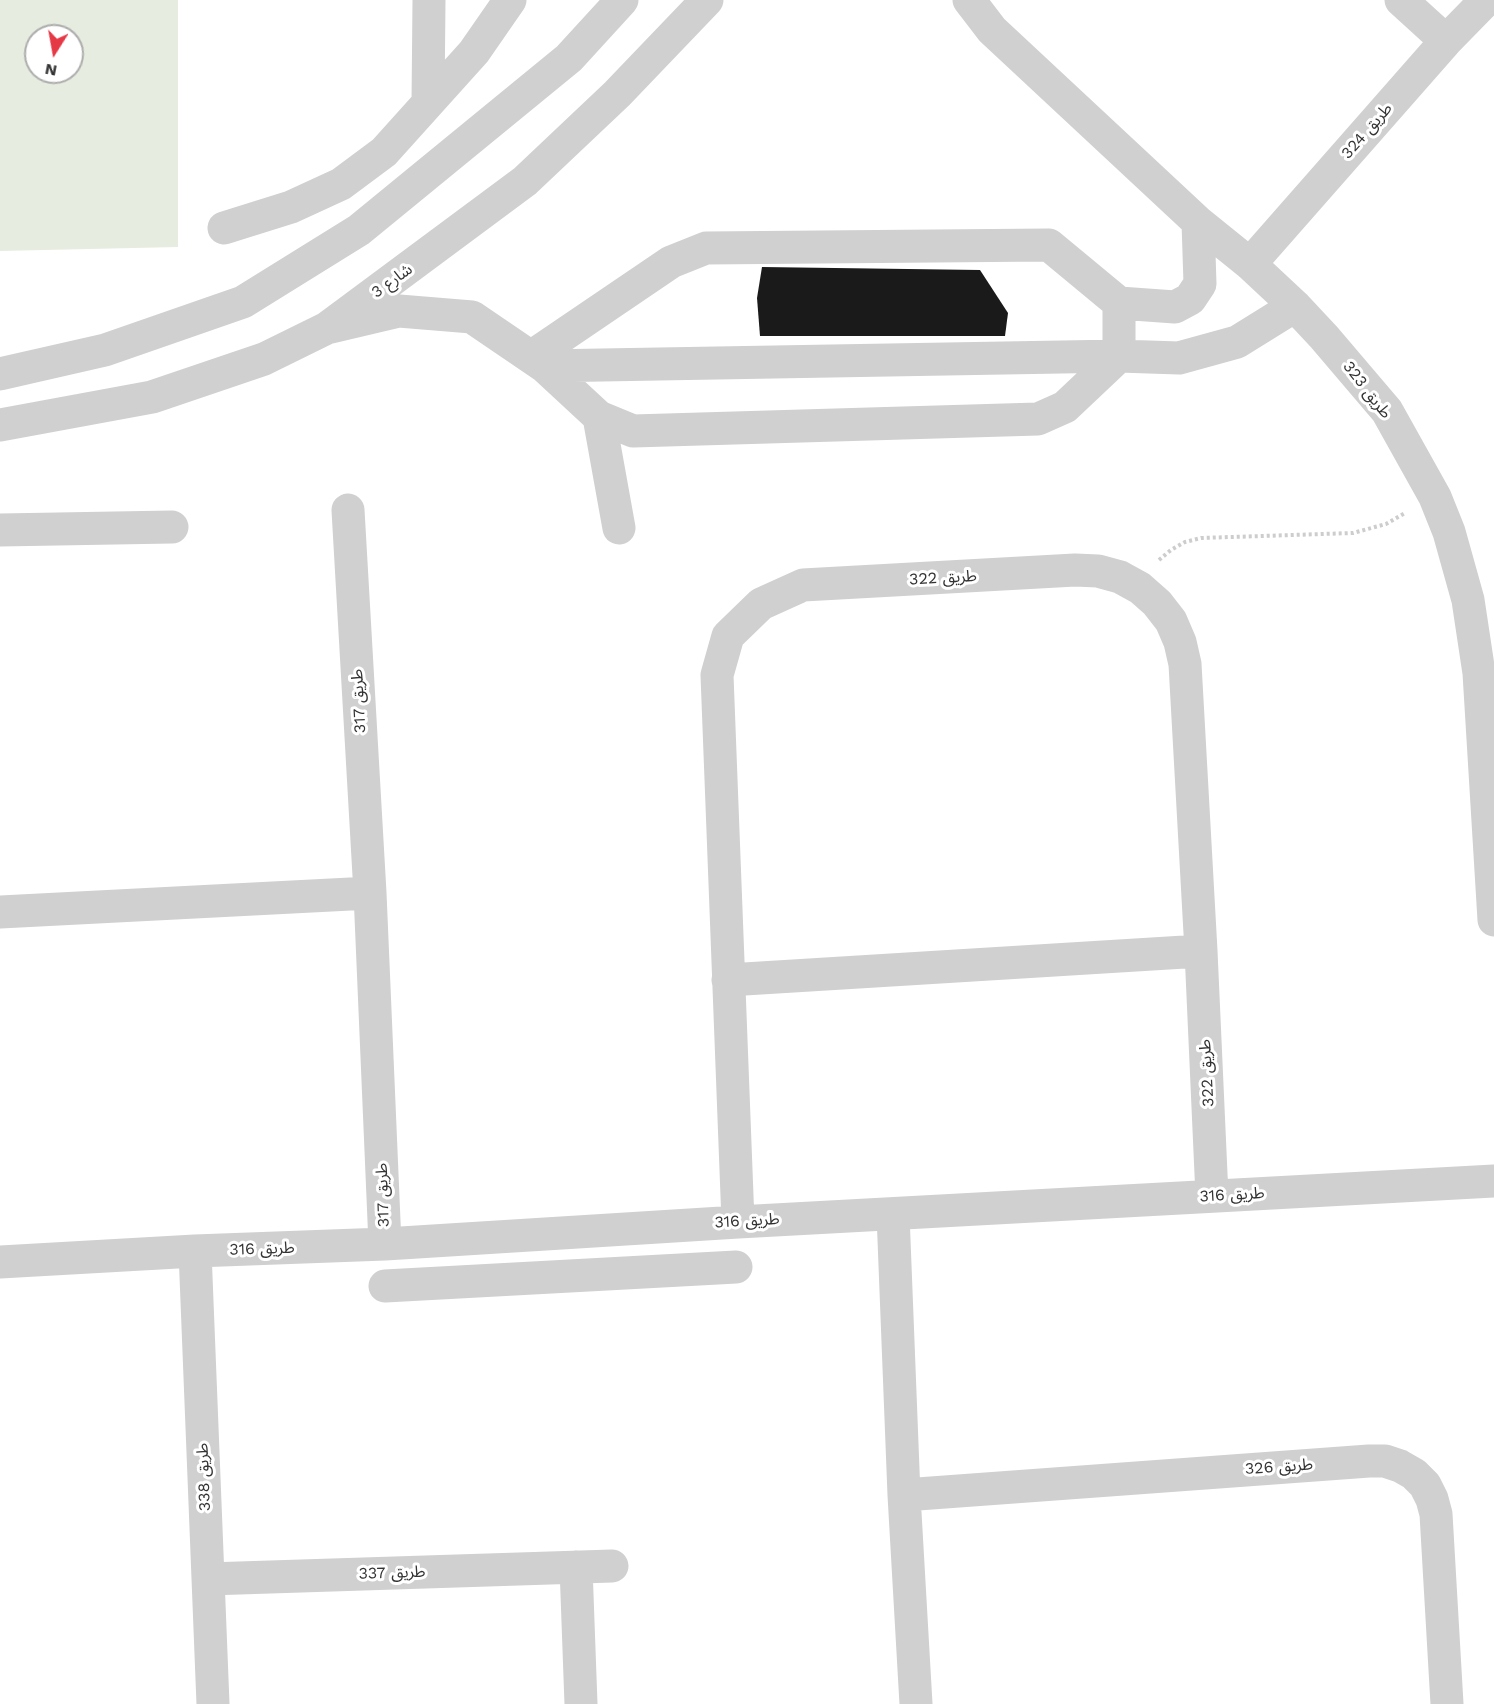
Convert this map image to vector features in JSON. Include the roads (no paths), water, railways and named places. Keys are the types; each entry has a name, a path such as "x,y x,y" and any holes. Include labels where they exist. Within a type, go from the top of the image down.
{"street":[{"path":"428,103 429,0"},
{"path":"224,228 291,207 341,184 384,152 474,52 510,0"},
{"path":"0,374 105,350 243,302 359,230 569,58 622,0"},
{"name":"شارع 3","path":"0,425 152,397 264,359 327,328 525,181 617,94 707,0"},
{"name":"طريق 323","path":"943,0 992,30"},
{"name":"طريق 323","path":"969,0 992,30 1198,222 1250,264 1295,306 1387,411 1435,497 1449,532 1468,600 1479,673 1491,818 1494,920"},
{"path":"1401,0 1446,40"},
{"name":"طريق 324","path":"1250,264 1446,40 1486,0"},
{"path":"537,362 671,262 706,248 1049,245 1119,303 1175,307 1190,300 1200,284 1198,222"},
{"path":"327,328 399,311 472,317 537,362 599,417 633,430 1038,419 1065,407 1119,356 1119,303"},
{"path":"537,362 1119,356 1179,358 1238,342 1295,306"},
{"path":"599,417 619,528"},
{"name":"طريق 317","path":"348,510 370,893 385,1245"},
{"path":"0,530 172,527"},
{"name":"طريق 322","path":"738,1222 717,675 728,636 761,604 803,585 1075,570 1098,571 1120,577 1140,588 1158,603 1171,621 1180,642 1185,664 1212,1196"},
{"path":"0,912 370,893"},
{"path":"728,980 1201,951"},
{"name":"طريق 316","path":"0,1262 195,1251 385,1245 738,1222 1494,1181"},
{"path":"893,1214 904,1495 916,1704"},
{"name":"طريق 338","path":"195,1251 213,1704"},
{"path":"386,1286 736,1267"},
{"name":"طريق 326","path":"904,1495 1369,1461 1386,1461 1400,1466 1414,1474 1425,1485 1436,1514 1448,1704"},
{"name":"طريق 337","path":"208,1579 612,1566"},
{"path":"576,1567 581,1704"}]}
